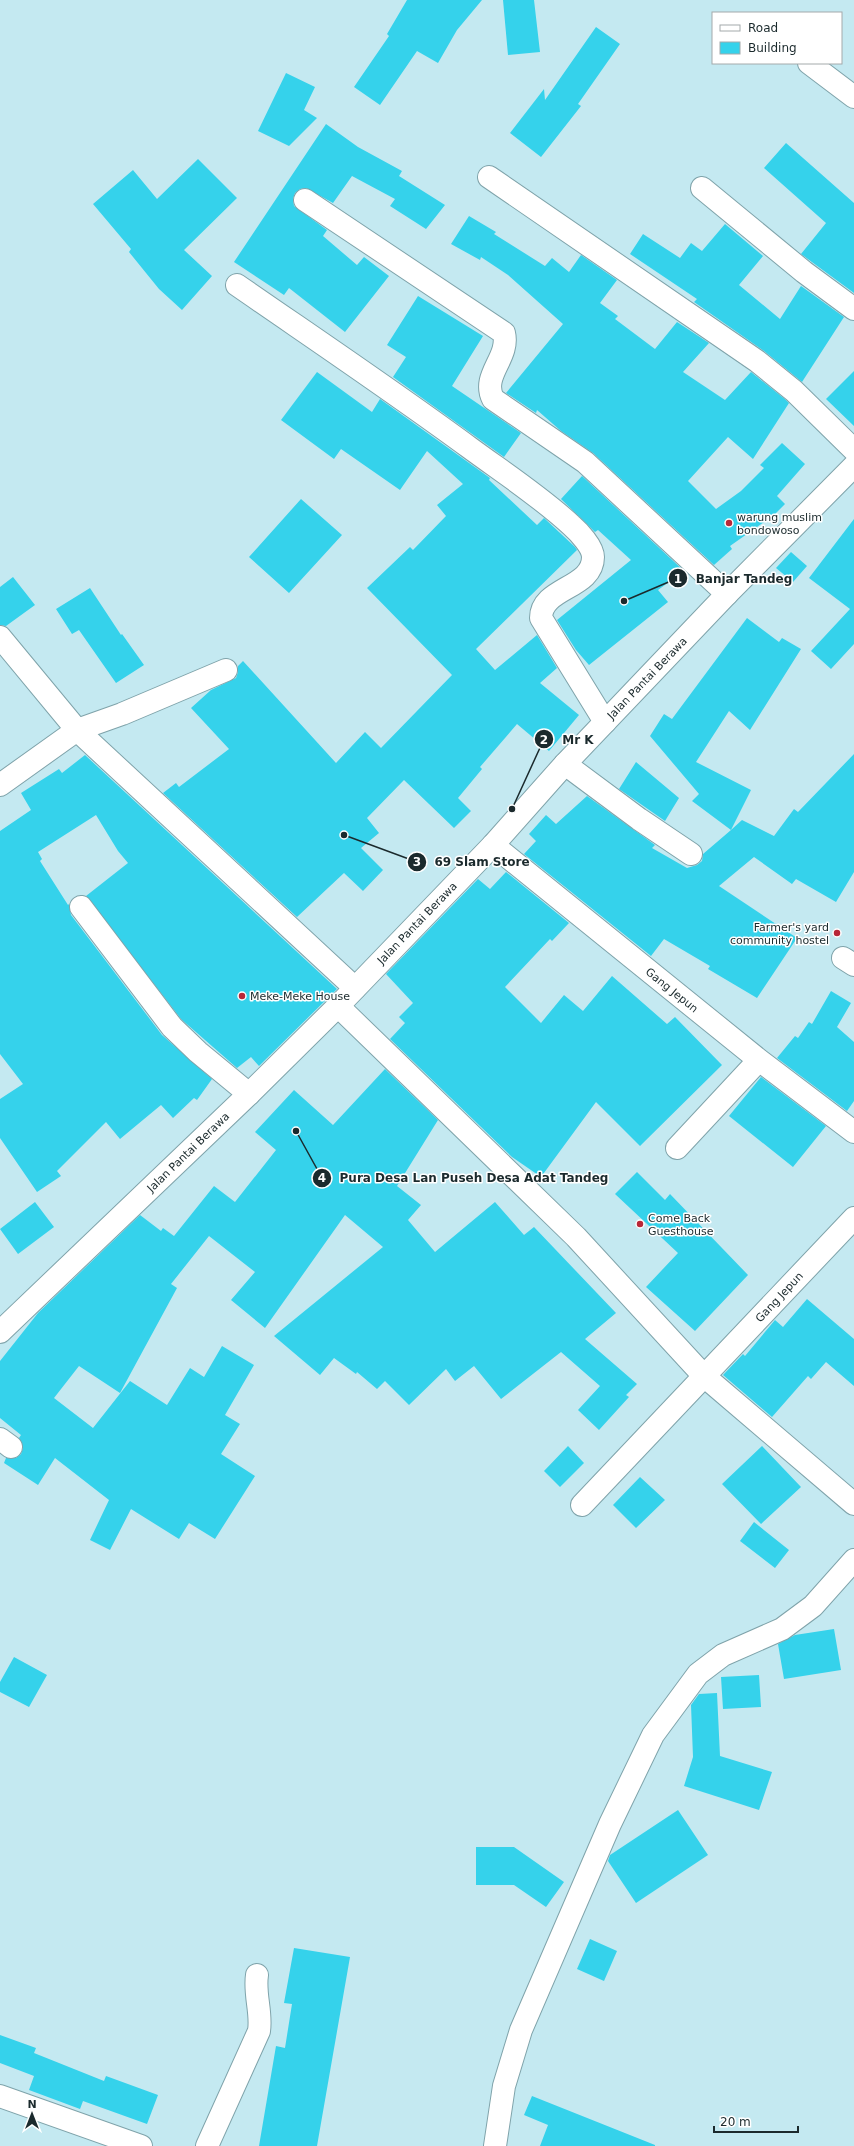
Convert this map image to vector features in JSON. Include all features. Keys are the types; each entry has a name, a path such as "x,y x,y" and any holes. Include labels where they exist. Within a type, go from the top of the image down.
{"street":[{"path":"810,64 854,97"},
{"path":"489,178 757,361 794,391 854,450"},
{"path":"702,188 804,272 854,309"},
{"path":"305,200 504,333 505,350 490,379 490,391 493,399 585,462 727,594"},
{"path":"237,285 416,408 522,486 572,526 588,545 593,556 591,568 582,578 545,602 541,611 541,618 605,722"},
{"name":"Jalan Pantai Berawa","path":"0,1332 249,1094 338,1006 493,845 565,764 727,594 854,466"},
{"path":"0,637 77,730 355,988"},
{"path":"0,785 77,730 122,714 226,670"},
{"path":"565,764 639,819 691,854"},
{"name":"Gang Jepun","path":"493,845 759,1060 854,1132"},
{"path":"81,908 172,1027 198,1052 249,1094"},
{"path":"338,1006 576,1237 704,1376 854,1504"},
{"path":"677,1148 759,1060"},
{"name":"Gang Jepun","path":"582,1505 854,1218"},
{"path":"494,2146 504,2086 521,2030 610,1824 653,1735 698,1674 723,1655 782,1629 813,1606 854,1560"},
{"path":"207,2146 259,2031 260,2021 256,1982 257,1975"},
{"path":"0,2096 141,2146"}],"building":[{"path":"407,0 482,0 457,30 438,63 417,51 380,105 354,87 389,36 387,34"},
{"path":"503,0 534,0 540,52 508,55"},
{"path":"596,27 620,44 578,104 581,106 541,157 510,133 544,89 545,100"},
{"path":"286,73 315,87 304,110 317,118 289,146 258,131"},
{"path":"326,124 358,147 402,171 399,176 445,205 426,229 390,206 395,199 352,176 333,203 306,188 300,189 295,193 293,199 294,206 327,230 323,236 357,265 364,257 389,276 345,332 289,288 284,295 234,262"},
{"path":"786,143 854,203 854,293 801,254 826,223 764,168"},
{"path":"198,159 237,198 184,250 212,276 182,310 159,289 129,252 131,249 93,204 133,170 157,199"},
{"path":"469,216 496,232 494,234 545,266 552,258 569,272 581,255 617,280 600,303 618,316 615,319 655,349 677,322 709,343 683,372 725,400 751,372 786,400 789,403 753,459 728,437 688,481 716,509 741,491 764,468 760,465 782,443 805,464 777,496 785,504 768,521 767,520 730,546 732,549 714,565 593,453 561,431 537,410 536,413 506,393 563,324 508,275 481,257 480,260 451,244"},
{"path":"725,224 763,256 739,285 780,319 801,286 844,317 802,382 764,351 694,302 697,299 630,254 643,234 680,258 691,243 702,251"},
{"path":"418,296 483,336 452,386 521,433 504,457 393,377 406,357 387,345"},
{"path":"854,371 854,426 826,399"},
{"path":"317,372 372,412 380,399 490,478 489,480 537,525 544,518 575,547 577,550 476,649 495,670 537,635 557,668 540,683 579,715 549,751 517,724 480,767 482,769 458,798 471,811 454,828 404,780 367,818 379,833 361,848 383,870 363,891 344,873 297,917 163,793 176,783 179,787 229,749 191,708 211,690 236,678 238,666 243,661 336,763 365,732 381,748 452,675 367,588 410,547 413,550 446,516 437,505 463,484 427,451 400,490 341,449 334,459 281,420"},
{"path":"582,476 684,571 658,590 668,602 589,665 576,650 557,620 631,560 598,530 595,532 561,499"},
{"path":"301,499 342,535 289,593 249,557"},
{"path":"854,519 854,644 831,669 811,651 850,609 809,578"},
{"path":"791,552 807,566 793,582 776,568"},
{"path":"13,577 35,605 6,626 0,625 0,587"},
{"path":"90,588 121,635 122,634 144,665 116,683 79,630 72,634 56,609"},
{"path":"747,618 779,642 782,638 801,649 750,730 729,711 696,762 751,790 731,830 692,801 699,794 650,736 664,714 672,719"},
{"path":"854,754 854,872 836,902 796,879 792,884 754,857 719,886 797,938 757,998 708,969 710,966 664,939 651,956 524,854 536,841 529,834 546,815 556,824 587,796 655,845 652,848 687,868 697,865 702,861 703,854 742,820 774,836 794,809 798,812"},
{"path":"85,755 337,989 259,1066 251,1057 237,1068 181,1019 86,896 128,863 118,851 96,815 38,852 42,859 40,861 68,905 69,904 71,915 162,1035 212,1079 197,1100 194,1098 173,1118 161,1105 120,1139 106,1122 57,1171 61,1176 37,1192 0,1138 0,1099 23,1084 0,1054 0,831 31,810 21,793 59,769 62,773"},
{"path":"636,762 679,798 665,821 619,789"},
{"path":"506,872 569,923 552,941 550,939 505,987 541,1023 564,995 583,1011 612,976 667,1024 675,1017 722,1065 640,1146 596,1102 541,1177 512,1157 390,1039 405,1023 399,1017 413,1003 386,974 478,879 490,889"},
{"path":"831,991 851,1003 837,1027 854,1042 854,1101 847,1111 777,1058 795,1036 798,1038 809,1022 812,1024"},
{"path":"385,1069 438,1120 397,1186 421,1205 408,1220 435,1252 495,1202 524,1235 534,1227 616,1313 585,1339 637,1384 626,1395 629,1397 599,1430 578,1410 600,1386 561,1352 501,1399 474,1366 455,1381 446,1369 409,1405 385,1381 377,1389 357,1372 356,1374 334,1358 320,1375 274,1336 383,1247 345,1215 265,1328 231,1300 255,1272 209,1236 171,1284 177,1288 120,1393 79,1366 54,1398 93,1428 130,1381 167,1405 190,1368 204,1377 222,1346 254,1365 225,1415 240,1424 221,1454 255,1476 215,1539 189,1523 179,1539 131,1509 110,1550 90,1540 109,1500 55,1458 38,1485 4,1463 6,1458 16,1458 21,1454 23,1448 19,1438 21,1435 0,1418 0,1361 38,1313 140,1215 161,1231 163,1228 174,1236 214,1186 235,1202 276,1150 255,1132 294,1090 333,1125"},
{"path":"761,1077 826,1126 793,1167 729,1116"},
{"path":"637,1172 665,1200 670,1194 748,1275 695,1331 646,1287 678,1253 615,1194"},
{"path":"35,1202 54,1227 18,1254 0,1229"},
{"path":"807,1299 854,1339 854,1386 826,1362 811,1379 808,1376 772,1417 723,1375 743,1354 745,1356 775,1320 783,1327"},
{"path":"568,1446 584,1463 560,1487 544,1471"},
{"path":"762,1446 801,1487 761,1524 722,1484"},
{"path":"640,1477 665,1500 636,1528 613,1505"},
{"path":"754,1522 789,1550 775,1568 740,1541"},
{"path":"834,1629 841,1670 784,1679 778,1644 795,1635"},
{"path":"14,1657 47,1675 29,1707 0,1692 0,1682"},
{"path":"759,1675 761,1707 723,1709 721,1677"},
{"path":"717,1693 720,1756 772,1772 759,1810 684,1786 693,1757 691,1705 699,1694"},
{"path":"678,1810 708,1855 636,1903 608,1861 610,1855"},
{"path":"476,1847 514,1847 564,1882 546,1907 514,1885 476,1885"},
{"path":"590,1939 617,1951 604,1981 577,1969"},
{"path":"294,1948 350,1957 317,2146 259,2146 276,2046 285,2048 292,2004 284,2003"},
{"path":"0,2035 36,2048 34,2053 104,2081 106,2076 158,2095 147,2124 83,2101 80,2109 29,2090 34,2076 0,2063"},
{"path":"532,2096 655,2146 540,2146 548,2125 524,2115"}],"place":[{"name":"warung muslim bondowoso","path":"729,523"},
{"name":"Banjar Tandeg","path":"624,601"},
{"name":"Mr K","path":"512,809"},
{"name":"69 Slam Store","path":"344,835"},
{"name":"Farmer's yard community hostel","path":"837,933"},
{"name":"Meke-Meke House","path":"242,996"},
{"name":"Pura Desa Lan Puseh Desa Adat Tandeg","path":"296,1131"},
{"name":"Come Back Guesthouse","path":"640,1224"}]}
